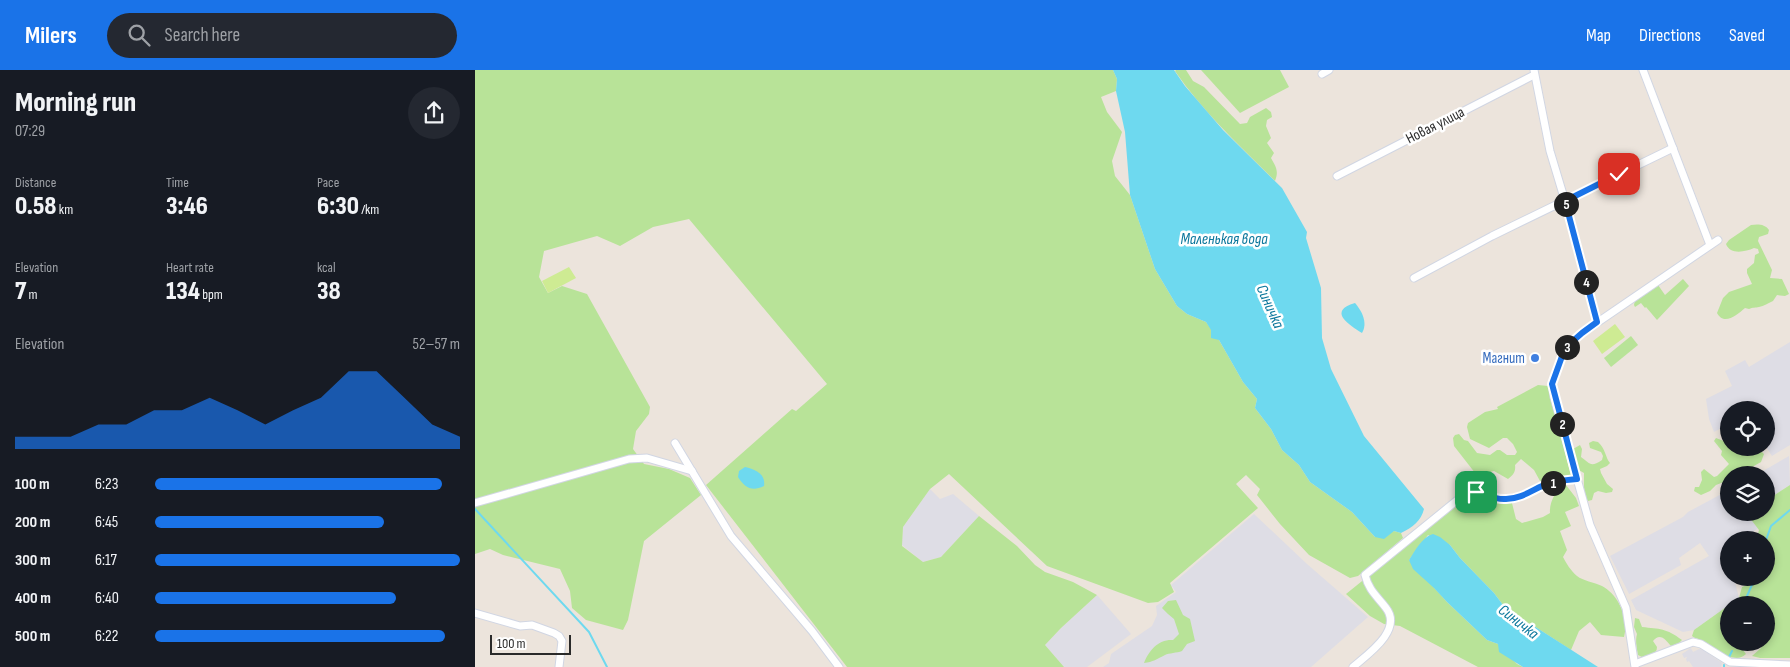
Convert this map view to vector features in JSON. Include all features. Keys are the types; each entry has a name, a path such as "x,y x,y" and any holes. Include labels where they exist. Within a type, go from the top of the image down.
{"street":[{"path":"1643,70 1710,246"},
{"path":"1534,72 1550,151 1597,322"},
{"name":"Новая улица","path":"1337,176 1534,72"},
{"path":"1414,278 1492,236 1673,148"},
{"path":"1718,240 1582,333 1565,348 1552,384 1590,525 1623,598 1635,666 1693,642 1701,644 1730,662 1790,666"},
{"path":"675,443 731,536 812,631 839,667"},
{"path":"475,503 629,459 647,458 692,470"},
{"path":"1358,666 1387,636 1391,624 1387,609 1371,591 1365,575 1466,493 1476,492 1498,499 1509,500 1560,480 1577,479"},
{"path":"475,614 520,626 532,625 559,636 562,641 559,667"}],"shaded area":[{"path":"1790,342 1790,445 1775,454 1775,401 1720,401 1720,429 1714,432 1709,419 1706,399 1732,386 1725,371 1745,360 1749,367"},
{"path":"1789,456 1790,485 1775,495 1775,466 1772,466"},
{"path":"930,489 940,499 953,494 979,516 941,557 923,562 902,545 903,527"},
{"path":"1720,495 1720,521 1752,521 1758,528 1754,531 1720,531 1720,586 1736,586 1738,596 1720,596 1720,612 1694,630 1683,632 1636,610 1631,600 1709,556 1700,543 1679,558 1681,565 1629,594 1610,556 1683,517 1688,512"},
{"path":"1254,514 1307,564 1368,617 1311,667 1103,667 1109,663 1111,654 1152,626 1157,615 1156,606 1176,592 1171,585"},
{"path":"1097,595 1131,634 1087,667 1064,667 1045,645"},
{"path":"1691,648 1693,652 1699,649 1703,650 1722,663 1721,667 1693,667 1689,661 1687,662 1687,657 1684,658 1682,654"}],"green space":[{"path":"475,70 1113,70 1117,79 1116,91 1101,97 1107,112 1122,132 1112,161 1115,176 1130,195 1155,269 1177,306 1187,314 1206,322 1219,340 1243,382 1257,399 1255,408 1271,429 1282,450 1299,465 1310,482 1352,512 1375,537 1394,531 1401,533 1403,538 1358,576 1350,578 1309,555 1280,524 1257,495 1260,489 1246,475 1236,484 1258,508 1170,583 1174,592 1158,602 1148,603 1047,566 949,474 930,489 903,527 902,546 923,562 941,557 979,516 1017,546 1035,565 1045,572 1073,582 1097,595 1045,645 1064,667 847,667 706,485 792,409 796,411 827,384 689,219 653,227 620,246 597,236 544,251 539,277 548,293 562,286 587,294 650,407 649,414 636,431 633,449 644,464 669,469 690,478 701,495 644,541 628,620 623,630 586,620 572,608 570,591 560,569 503,555 490,549 475,554"},
{"path":"1176,70 1186,70 1193,81 1204,87 1240,124 1247,123 1250,117 1266,108 1271,112 1272,117 1267,120 1266,126 1271,138 1267,143 1274,153 1271,158 1277,174 1275,181 1210,115 1186,86"},
{"path":"1201,70 1280,70 1289,87 1240,113"},
{"path":"1751,225 1761,225 1769,230 1768,234 1759,237 1758,241 1772,270 1770,278 1782,279 1789,294 1785,296 1777,295 1773,301 1764,305 1749,309 1745,308 1731,318 1723,319 1717,313 1723,298 1729,292 1752,284 1747,269 1754,263 1755,255 1759,253 1758,249 1754,248 1746,251 1734,251 1726,244"},
{"path":"569,267 576,278 548,293 542,281"},
{"path":"1683,279 1689,286 1657,320 1641,303 1635,307 1635,300 1658,285 1665,295"},
{"path":"1615,324 1625,337 1602,354 1593,341"},
{"path":"1631,336 1638,345 1611,367 1604,358"},
{"path":"1538,385 1548,386 1571,475 1540,481 1534,470 1521,459 1515,465 1514,473 1508,479 1494,471 1479,478 1454,446 1453,438 1459,434 1464,440 1468,441 1477,453 1490,455 1500,450 1507,455 1515,455 1517,452 1507,438 1503,438 1489,448 1470,439 1468,423 1485,412 1498,409 1497,407"},
{"path":"1716,438 1720,440 1720,448 1714,441"},
{"path":"1593,441 1601,445 1610,463 1600,469 1607,484 1613,489 1612,492 1606,493 1598,491 1594,493 1592,500 1588,501 1585,492 1584,473 1577,469 1573,449 1580,445 1582,449 1581,457 1590,464 1595,464 1602,460 1603,456 1601,452 1590,448 1589,443"},
{"path":"1722,456 1763,456 1761,462 1754,466 1727,466 1729,464"},
{"path":"1704,469 1714,477 1720,473 1720,483 1710,491 1701,495 1694,491 1695,487 1699,487 1702,480 1701,472"},
{"path":"1566,485 1576,498 1579,506 1565,512 1571,526 1560,531 1567,550 1563,557 1577,576 1602,586 1618,601 1624,615 1624,637 1601,635 1590,622 1579,631 1571,650 1534,626 1512,617 1494,593 1450,545 1428,535 1409,560 1447,602 1487,640 1498,644 1517,664 1523,667 1478,667 1400,626 1384,624 1370,616 1346,594 1465,498 1477,497 1512,503 1516,519 1522,523 1550,513 1554,496 1559,489"},
{"path":"1790,485 1790,658 1760,658 1752,656 1758,651 1775,651 1775,596 1740,596 1742,587 1744,586 1775,586 1775,531 1759,531 1752,521 1775,521 1775,495"},
{"path":"1176,600 1183,615 1190,619 1195,641 1187,644 1182,651 1167,654 1144,663 1155,646 1163,641 1173,640 1179,634 1174,619 1162,608 1168,601"},
{"path":"1720,611 1720,651 1744,651 1746,654 1736,658 1730,657 1692,636 1694,630"},
{"path":"1635,618 1639,619 1642,627 1667,631 1682,640 1671,646 1663,638 1658,637 1653,641 1657,647 1656,652 1642,657 1638,655 1637,634 1634,627"}],"water":[{"name":"Маленькая вода","path":"1113,70 1174,70 1185,86 1223,130 1282,188 1307,232 1306,238 1321,288 1322,338 1331,369 1364,436 1424,509 1419,520 1409,528 1401,533 1394,531 1384,539 1375,537 1352,512 1310,482 1299,465 1282,450 1271,429 1255,408 1257,399 1243,382 1219,340 1211,338 1211,330 1206,322 1187,314 1177,306 1155,269 1130,195 1125,132 1116,91 1117,79"},
{"path":"1355,303 1363,317 1364,329 1362,333 1351,326 1341,314 1342,310 1347,306"},
{"path":"745,467 762,475 764,486 752,489 743,484 738,477 739,471"},
{"name":"Синичка","path":"1433,534 1450,545 1494,593 1512,617 1534,626 1598,667 1523,667 1499,652 1498,644 1487,640 1413,569 1409,560 1422,541"}],"waterway":[{"path":"475,509 589,632 607,667"},
{"path":"1769,531 1771,526 1790,510"},
{"path":"1747,596 1751,586"},
{"path":"1729,657 1732,651"}],"place":[{"name":"Магнит","path":"1535,358"}],"route":[{"path":"1476,492 1498,499 1509,500 1560,480 1577,479 1552,384 1565,348 1597,322 1565,201 1619,174"}]}
